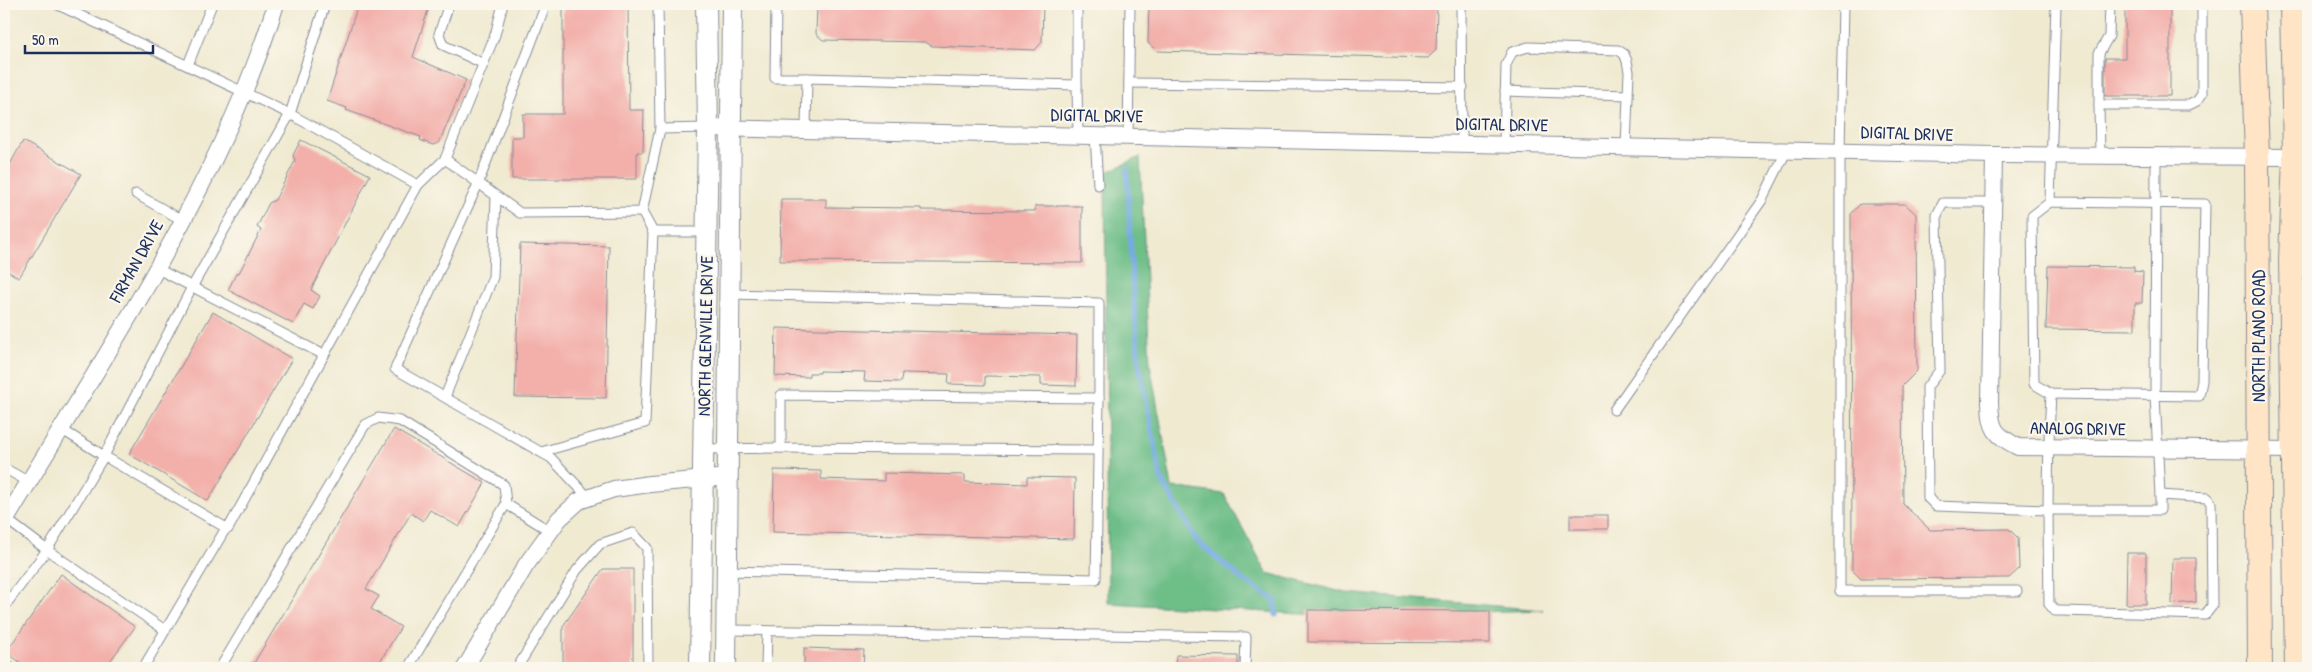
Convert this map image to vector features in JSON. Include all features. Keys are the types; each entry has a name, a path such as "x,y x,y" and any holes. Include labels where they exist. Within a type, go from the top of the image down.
{"main road":[{"name":"NORTH PLANO ROAD","path":"2252,4 2257,157 2260,667"},
{"name":"NORTH PLANO ROAD","path":"2292,4 2301,157 2296,447 2301,553 2297,666"},
{"path":"2260,667 2297,666"}],"street":[{"name":"FIRMAN DRIVE","path":"5,521 156,268 182,220 245,93 276,4"},
{"name":"NORTH GLENVILLE DRIVE","path":"700,668 708,128 706,4"},
{"name":"NORTH GLENVILLE DRIVE","path":"726,668 732,4"},
{"name":"DIGITAL DRIVE","path":"708,128 1994,155 2301,157"},
{"name":"ANALOG DRIVE","path":"1994,155 1991,425 2001,437 2018,447 2259,450 2296,447"},
{"path":"465,668 526,565 559,519 579,501 614,489 703,478 728,477"}],"lane":[{"path":"56,4 290,114 418,185"},
{"path":"188,65 212,4"},
{"path":"4,607 47,550 104,456 192,287 290,114 325,4"},
{"path":"449,4 439,34 443,45 484,64"},
{"path":"143,668 226,528 418,185 445,159 495,35 503,4"},
{"path":"546,4 478,184 395,369 551,458 589,498"},
{"path":"541,452 645,423 652,232 642,212 660,129 658,4"},
{"path":"776,4 775,78 1077,85"},
{"path":"1077,4 1078,135"},
{"path":"1128,136 1130,4"},
{"path":"1461,4 1462,143"},
{"path":"1842,4 1840,591 2017,591"},
{"path":"2050,202 2056,4"},
{"path":"2100,156 2099,54 2109,36 2110,4"},
{"path":"2099,105 2189,105 2197,101 2202,94 2202,4"},
{"path":"1504,144 1506,65 1512,52 1521,48 1548,48 1618,50 1627,61 1626,146"},
{"path":"806,130 807,78"},
{"path":"1129,83 1463,87"},
{"path":"1506,92 1628,95"},
{"path":"660,129 708,128"},
{"path":"1095,135 1098,185"},
{"path":"1614,410 1762,200 1787,150"},
{"path":"1993,203 1943,203 1937,215 1940,370 1927,387 1928,498 1936,506 2048,510 2160,510 2159,449 2155,396 2156,156"},
{"path":"445,159 520,214 642,212"},
{"path":"136,194 182,220"},
{"path":"445,397 493,277 496,197"},
{"path":"2050,202 2155,203 2205,204 2202,381 2200,396 2051,394 2034,384 2032,216 2050,202"},
{"path":"652,232 706,232"},
{"path":"156,268 324,355"},
{"path":"727,571 1096,580 1099,398 1099,302 729,294"},
{"path":"2051,394 2048,448 2048,604 2055,611 2205,615 2212,606 2211,503 2207,498 2160,495"},
{"path":"781,448 781,395 1099,398"},
{"path":"220,668 365,424 378,418 400,421 504,485 506,504 408,668"},
{"path":"61,428 104,456 226,528"},
{"path":"703,449 1098,450"},
{"path":"4,468 29,482"},
{"path":"506,504 550,531"},
{"path":"5,521 165,630"},
{"path":"517,668 577,570 600,544 633,534 647,548 648,668"},
{"path":"726,630 1246,637 1245,668"},
{"path":"766,668 767,631"},
{"path":"4,663 11,668"}],"green space":[{"path":"1140,157 1150,364 1172,487 1224,494 1267,573 1346,593 1543,610 1337,616 1108,603 1105,173"}],"building":[{"path":"361,4 430,4 413,57 466,80 439,143 433,145 420,140 421,137 346,110 347,108 327,101 357,8 360,9"},
{"path":"563,4 628,4 629,110 644,110 643,152 637,152 637,179 512,179 512,137 523,137 523,114 563,114"},
{"path":"817,4 1043,4 1042,42 1035,50 932,46 925,42 823,40 816,34"},
{"path":"1149,4 1437,4 1436,50 1428,58 1157,51 1148,43"},
{"path":"2125,4 2170,4 2170,96 2105,96 2105,58 2125,58"},
{"path":"301,140 370,175 311,290 320,296 313,309 304,304 293,324 228,290 261,230 257,227 269,203 275,200 295,161 293,155"},
{"path":"23,141 81,174 19,278 4,269 4,175"},
{"path":"781,199 826,199 826,207 921,208 921,210 1035,211 1035,206 1082,206 1082,263 780,261"},
{"path":"1860,204 1905,204 1916,214 1917,371 1902,386 1903,504 1930,530 2009,529 2018,538 2019,569 2009,578 1861,579 1852,570 1851,214"},
{"path":"520,244 609,246 606,398 515,397"},
{"path":"2048,266 2134,267 2134,271 2143,272 2142,303 2135,303 2135,330 2046,329"},
{"path":"213,312 292,359 208,501 129,454"},
{"path":"776,328 1077,335 1076,386 1041,385 1041,377 985,376 985,385 948,384 949,374 902,373 901,382 864,381 865,372 820,371 820,373 809,373 809,377 775,376"},
{"path":"394,429 485,483 459,527 430,510 423,521 411,513 366,589 379,596 371,609 401,627 376,668 251,668"},
{"path":"774,470 821,471 821,479 884,481 884,473 965,475 965,482 1027,484 1027,477 1075,478 1074,539 773,532"},
{"path":"1570,515 1608,515 1608,529 1570,529"},
{"path":"2127,553 2146,553 2146,604 2126,604"},
{"path":"2173,558 2196,558 2196,602 2172,604"},
{"path":"603,569 633,569 633,668 563,668 563,626"},
{"path":"61,574 135,627 105,668 28,668 6,652"},
{"path":"1308,610 1490,611 1490,643 1308,642"},
{"path":"804,648 864,650 863,668 804,668"},
{"path":"1176,655 1238,656 1238,668 1175,668"}],"waterway":[{"path":"1127,169 1132,278 1139,364 1161,479 1197,541 1243,580 1275,600 1276,615"}]}
